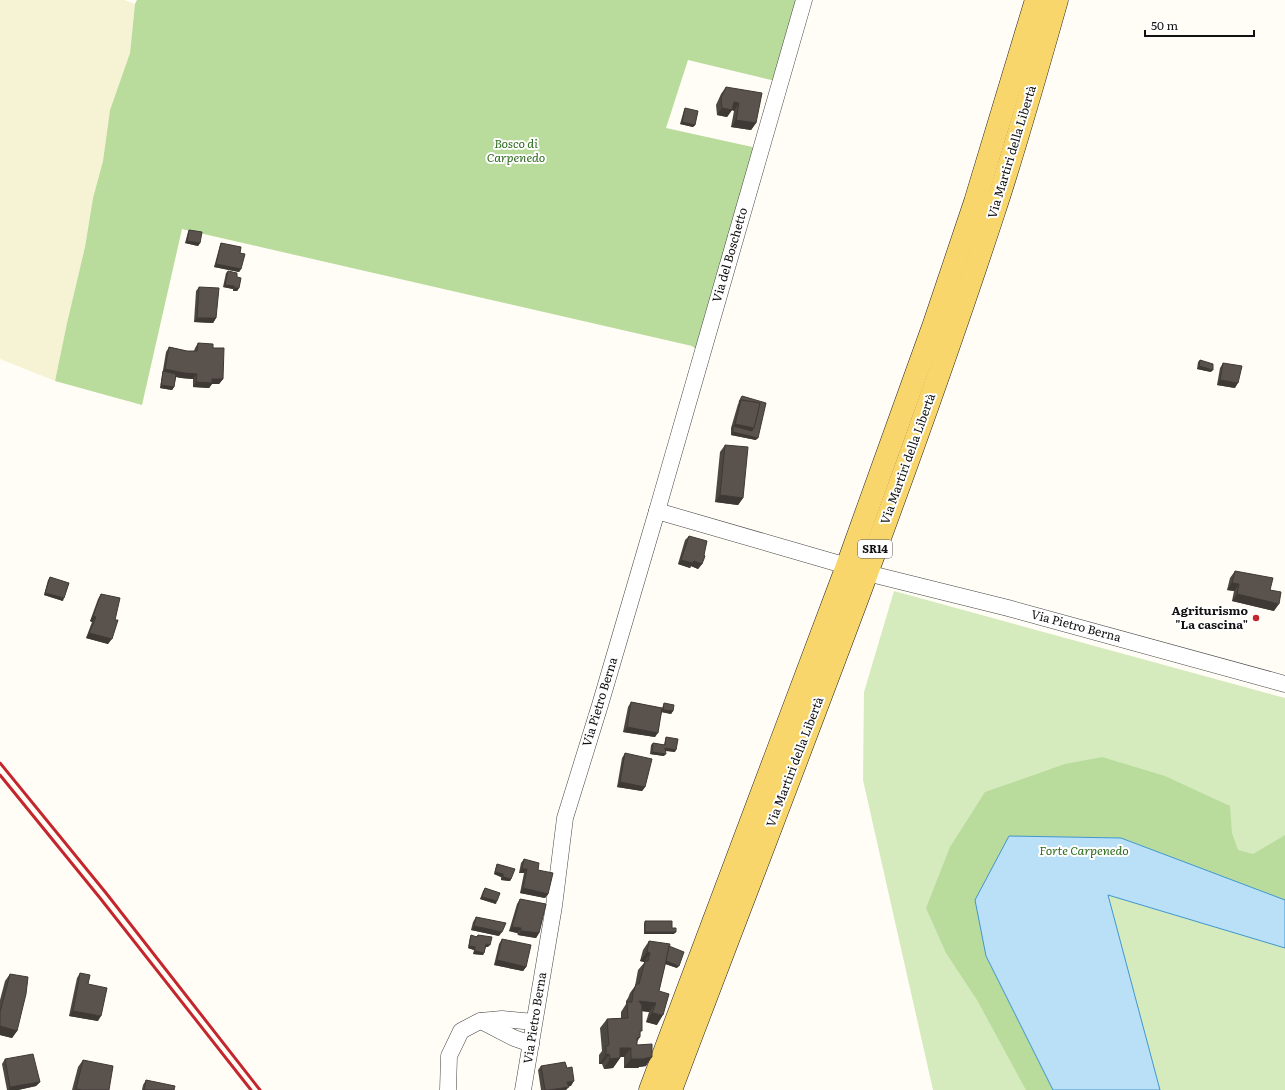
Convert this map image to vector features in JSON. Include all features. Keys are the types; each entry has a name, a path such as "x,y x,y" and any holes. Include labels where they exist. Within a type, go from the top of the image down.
{"main road":[{"name":"Via Martiri della Libertà","path":"671,1090 857,570 934,324 975,202 1036,0"},
{"name":"Via Martiri della Libertà","path":"650,1090 954,331 988,230 1058,0"}],"street":[{"name":"Via del Boschetto","path":"657,511 804,0"},
{"name":"Via Pietro Berna","path":"523,1090 554,906 565,818 657,511 857,570 1008,608 1285,684"},
{"path":"448,1090 449,1056 460,1031 480,1021 502,1019 534,1022"},
{"path":"480,1021 514,1038 531,1044"}],"shaded area":[{"path":"0,0 124,0 135,4 130,53 110,110 103,161 93,198 85,247 55,381 0,359"}],"green space":[{"name":"Bosco di Carpenedo","path":"137,0 799,0 775,81 688,60 666,128 757,148 698,351 692,346 182,229 142,405 55,381 85,247 93,198 103,161 110,110 130,53 135,4"},
{"name":"Forte Carpenedo","path":"894,591 1285,698 1285,1090 933,1090 863,780 864,692"},
{"path":"1102,757 1165,776 1230,806 1232,833 1238,850 1253,854 1285,835 1285,900 1121,838 1009,836 975,901 986,956 1053,1090 1026,1090 977,1000 946,953 926,908 950,847 985,792 1065,764"}],"water":[{"path":"1009,836 1121,838 1285,900 1285,948 1108,895 1160,1090 1053,1090 986,956 975,900"}],"building":[{"path":"726,87 762,93 756,123 736,120 739,103 734,102 732,110 722,108 721,98"},
{"path":"685,108 698,111 695,125 682,122"},
{"path":"189,230 202,232 200,243 187,241"},
{"path":"221,243 241,247 240,253 245,254 241,269 216,264"},
{"path":"228,271 237,273 237,277 241,278 239,288 225,285"},
{"path":"199,287 219,288 216,318 197,318"},
{"path":"198,343 213,344 213,348 224,348 223,379 212,379 212,383 196,382 197,374 165,369 169,347 187,351 197,351"},
{"path":"1200,360 1213,364 1213,370 1199,366"},
{"path":"1223,363 1242,366 1238,383 1220,380"},
{"path":"163,371 176,374 174,387 161,385"},
{"path":"742,396 766,403 758,438 733,432 733,426 752,431 754,428 760,403 741,400 739,402"},
{"path":"741,400 760,403 754,428 735,424"},
{"path":"725,445 748,447 743,498 720,495"},
{"path":"689,536 707,541 705,556 702,564 694,561 693,563 681,560"},
{"path":"1235,571 1273,578 1270,590 1281,592 1279,604 1237,594 1239,584 1232,583"},
{"path":"50,577 69,583 64,598 45,593"},
{"path":"101,594 120,598 115,620 118,620 112,639 89,633 96,617 93,616"},
{"path":"631,702 662,708 658,733 627,727"},
{"path":"664,703 674,705 673,711 663,710"},
{"path":"666,737 678,739 676,750 665,748 666,754 652,752 653,743 665,745"},
{"path":"625,753 652,759 645,787 620,782"},
{"path":"524,859 539,863 538,870 553,873 548,894 523,888 527,869 522,869"},
{"path":"497,864 515,869 511,879 503,877 503,874 495,872"},
{"path":"485,888 500,893 497,901 482,897"},
{"path":"520,899 546,904 539,933 521,931 521,928 512,927"},
{"path":"476,917 506,923 502,932 474,926"},
{"path":"645,921 672,921 672,928 676,928 676,932 645,932"},
{"path":"471,935 477,937 478,935 492,937 490,945 486,944 484,953 475,951 475,947 469,946"},
{"path":"502,939 531,945 526,967 497,960"},
{"path":"649,941 670,944 659,991 669,994 663,1015 652,1013 656,1003 639,1001 642,1005 642,1031 640,1031 640,1037 637,1038 637,1045 652,1044 652,1057 645,1059 631,1059 631,1048 620,1048 620,1058 610,1059 609,1054 606,1055 606,1046 609,1045 607,1019 628,1018 627,1002 632,1002 633,991 636,984 639,984 645,961 648,961 650,953 647,952"},
{"path":"669,946 684,952 679,966 666,961"},
{"path":"80,973 90,975 88,984 107,988 101,1016 73,1011"},
{"path":"10,974 28,977 26,994 17,1031 0,1026 0,1012"},
{"path":"33,1054 40,1082 10,1087 5,1059"},
{"path":"83,1060 113,1066 109,1090 76,1089"},
{"path":"565,1062 567,1068 572,1067 574,1081 567,1082 569,1087 545,1090 541,1066"},
{"path":"146,1080 175,1086 174,1090 144,1090"}],"railway":[{"path":"0,763 106,893 260,1090"},
{"path":"0,775 100,898 251,1090"}],"place":[{"name":"Agriturismo \"La cascina\"","path":"1256,618"}]}
